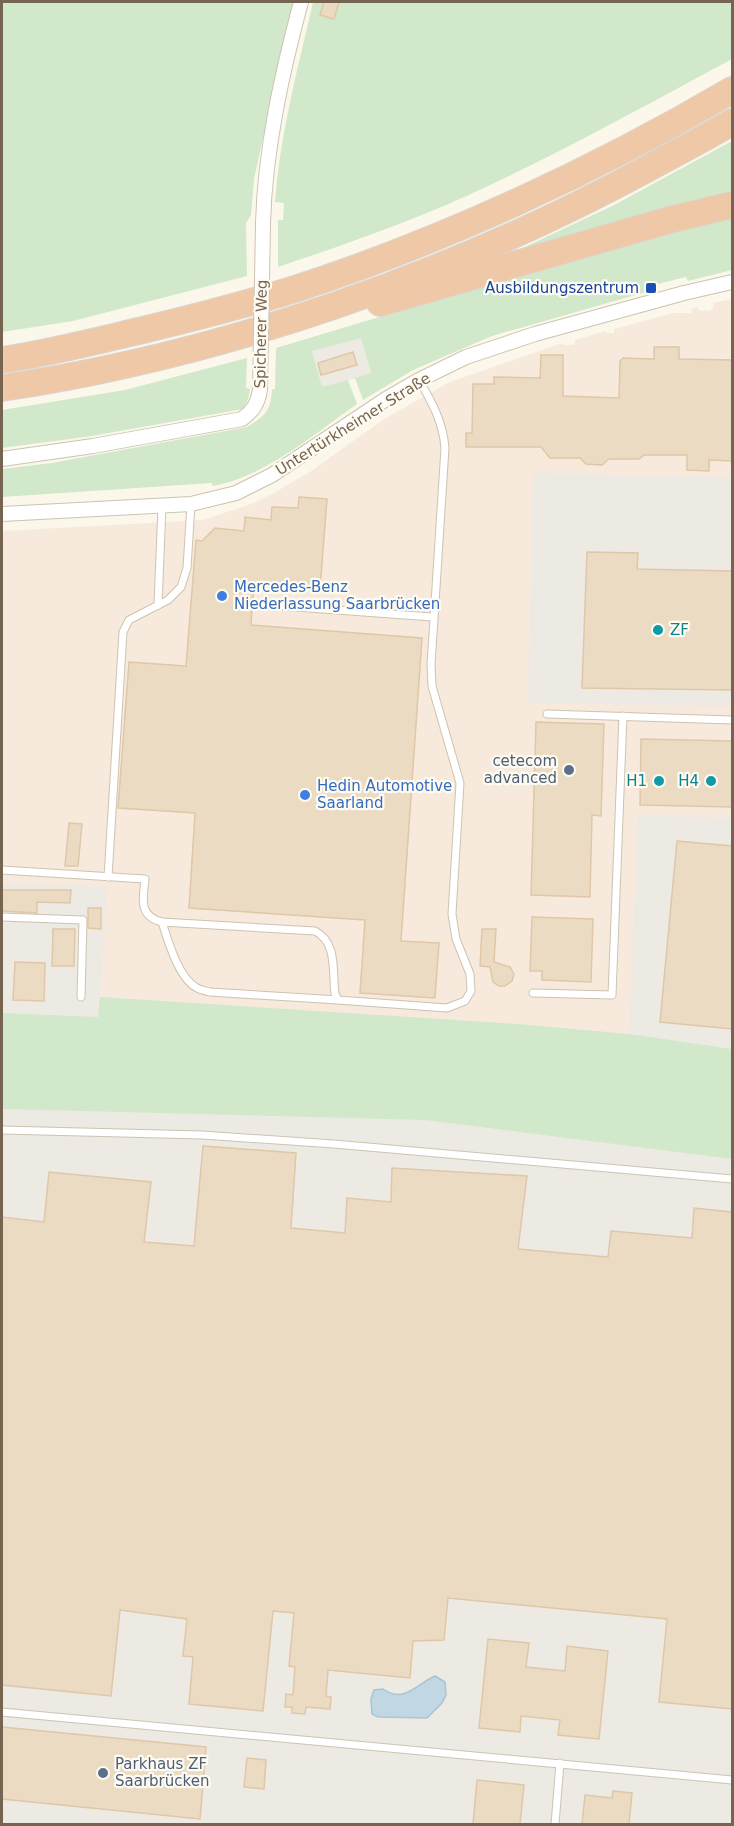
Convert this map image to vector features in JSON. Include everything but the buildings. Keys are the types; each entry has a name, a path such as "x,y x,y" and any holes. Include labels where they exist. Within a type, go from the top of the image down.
{"highway":[{"path":"2,360 230,308 292,290 379,258 550,187 732,90"},
{"path":"2,388 123,366 239,336 299,317 471,252 537,224 601,193 732,122"},
{"path":"299,317 388,302 674,219 732,206"}],"street":[{"name":"Spicherer Weg","path":"2,459 93,446 242,419 259,402 264,196 278,106 301,2"},
{"name":"Untertürkheimer Straße","path":"2,514 191,504 236,493 272,475 418,380 466,357 535,334 732,282"}],"lane":[{"path":"162,922 171,951 186,977 195,987 210,992 447,1008 465,1001 471,991 470,974 456,939 452,914 459,783 432,686 432,617 445,448 439,417 418,380"},
{"path":"108,877 123,632 129,620 174,595 185,578 191,504"},
{"path":"158,604 162,506"},
{"path":"253,604 432,617"},
{"path":"547,714 732,720"},
{"path":"533,993 612,995 623,716"},
{"path":"2,870 145,879 143,905 153,920 162,922 315,931 323,935 329,943 335,994 338,1000"},
{"path":"2,917 83,920 81,997"},
{"path":"2,1130 202,1135 334,1144 732,1179"},
{"path":"2,1712 732,1780"},
{"path":"555,1824 560,1763"}],"shaded area":[{"path":"732,299 732,1824 2,1824 2,531 203,520 251,504 274,493 311,471 384,419 450,382 562,343 562,345 574,345 575,340 605,331 614,333 614,329 673,313 691,313 692,308 698,307 698,310 710,311 714,306 713,303"},
{"path":"361,337 371,374 322,388 312,351"},
{"path":"533,473 732,477 732,706 528,703"},
{"path":"638,815 732,818 732,1049 629,1034"},
{"path":"2,883 107,887 99,1017 2,1013"},
{"path":"2,1109 425,1120 732,1159 732,1824 2,1824"}],"green space":[{"path":"2,2 293,2 254,179 251,215 246,223 247,276 73,321 2,332"},
{"path":"313,2 732,2 732,59 582,139 464,197 332,249 278,267 278,220 283,220 284,203 275,202 277,177 290,101"},
{"path":"732,141 732,196 512,253 614,205"},
{"path":"732,217 732,270 688,281 686,277 645,287 646,292 492,336 413,370 363,400 355,378 371,373 361,338 312,351 322,387 348,380 357,404 307,441 250,474 212,486 212,483 2,497 2,469 52,463 247,427 263,416 270,403 272,389 275,389 276,348 616,246"},
{"path":"247,358 246,388 250,389 243,409 92,436 2,448 2,410 125,390"},
{"path":"100,997 518,1024 629,1034 732,1049 732,1159 425,1120 2,1109 2,1013 98,1017"}],"water":[{"path":"435,1676 445,1682 446,1695 442,1703 427,1718 378,1717 372,1714 371,1699 374,1690 383,1689 391,1693 404,1694"}],"place":[{"name":"Ausbildungszentrum","path":"651,288"},
{"name":"Mercedes-Benz Niederlassung Saarbrücken","path":"222,596"},
{"name":"ZF","path":"658,630"},
{"name":"cetecom advanced","path":"569,770"},
{"name":"H1","path":"659,781"},
{"name":"H4","path":"711,781"},
{"name":"Hedin Automotive Saarland","path":"305,795"},
{"name":"Parkhaus ZF Saarbrücken","path":"103,1773"}]}
